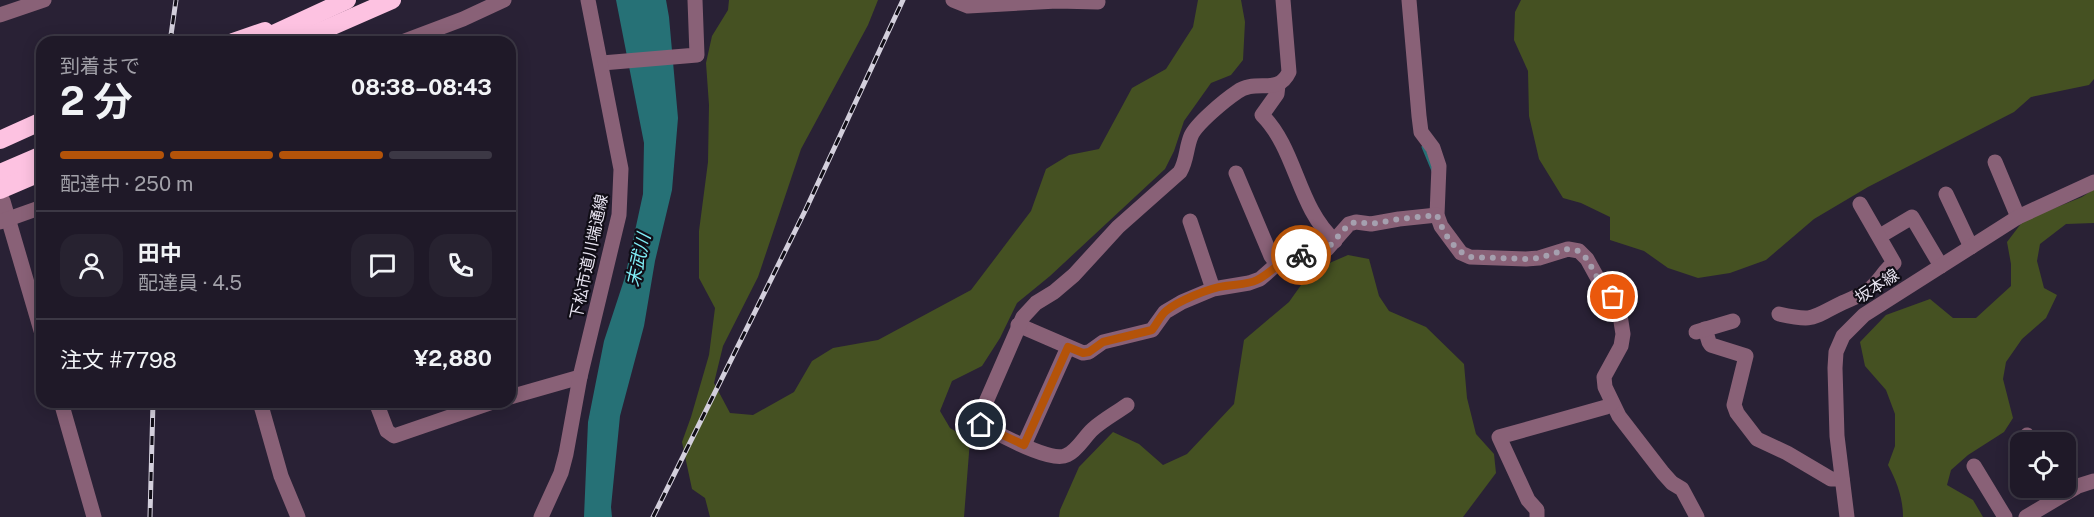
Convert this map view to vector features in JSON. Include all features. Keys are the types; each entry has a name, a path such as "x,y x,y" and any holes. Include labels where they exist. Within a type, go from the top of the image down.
{"highway":[{"path":"269,36 347,0"},
{"path":"311,36 392,0"},
{"path":"250,36 311,16"},
{"path":"0,140 36,124"},
{"path":"6,170 36,153"},
{"path":"6,170 36,158"},
{"path":"1,195 36,175"}],"street":[{"path":"0,15 44,0"},
{"path":"418,36 504,0"},
{"name":"下松市道川端通線","path":"541,517 561,473 566,454 580,378 619,215 621,169 605,63 588,0"},
{"path":"605,63 697,55 694,0"},
{"path":"1127,405 1092,430 1065,457 1048,456 981,425 979,418 1023,316 1036,303 1054,292 1074,275 1118,227 1180,172 1185,164 1194,130 1238,90 1250,86 1278,85 1285,80 1289,72 1283,0"},
{"path":"1408,0 1421,132 1433,148 1439,166 1437,215 1441,225 1450,241 1461,253 1470,257 1539,258 1568,249 1579,251 1587,259 1603,288 1613,297 1619,309 1623,334 1621,346 1604,377 1605,387 1619,416 1663,473 1672,483 1682,489 1697,517"},
{"path":"955,1 968,6 1057,1 1098,2"},
{"path":"1278,85 1277,93 1262,115 1274,127 1307,204 1335,241"},
{"path":"1995,162 2018,217"},
{"path":"1236,173 1271,256 1277,264"},
{"name":"坂本線","path":"1846,517 1837,435 1835,368 1836,352 1843,336 1864,315 2018,217 2094,182"},
{"path":"1946,194 1971,247"},
{"path":"1,195 4,221 36,316"},
{"path":"1779,314 1801,319 1822,315 1869,290 1885,270 1894,263 1860,204"},
{"path":"4,221 36,209"},
{"path":"1018,325 1083,353 1089,352 1103,342 1152,330 1165,312 1213,289 1249,283 1260,279 1277,264 1292,257 1327,249 1349,224 1356,222 1371,224 1437,215"},
{"path":"1880,236 1912,217 1941,266"},
{"path":"1190,221 1213,289"},
{"path":"1733,321 1701,331 1712,345 1746,356 1734,405 1737,413 1757,439 1787,453 1831,479 1842,479"},
{"path":"1024,445 1068,347"},
{"path":"516,395 580,378"},
{"path":"1537,517 1537,510 1528,500 1498,437 1606,407 1612,403"},
{"path":"63,408 94,517"},
{"path":"262,408 281,476 298,517"},
{"path":"378,408 387,431 394,436 471,408"},
{"path":"1974,466 2005,517"},
{"path":"2076,487 2094,481"},
{"path":"2026,517 2052,498"}],"shaded area":[{"path":"729,0 878,0 868,25 801,149 758,277 723,346 714,383 730,413 753,415 794,392 812,361 833,348 878,340 971,290 1031,211 1046,169 1069,155 1099,149 1132,88 1166,69 1193,27 1198,0 1241,0 1245,22 1243,60 1231,75 1211,83 1184,121 1165,169 1050,276 1017,303 1000,338 982,366 952,381 940,411 950,428 970,440 964,517 710,517 705,498 692,489 682,442 709,355 715,308 699,278 699,231 708,162 709,105 706,63 712,36 728,10"},
{"path":"1521,0 2094,0 2094,79 2089,85 2031,97 2014,112 1868,187 1814,219 1766,260 1730,273 1698,278 1668,268 1644,251 1610,240 1610,217 1581,203 1563,198 1539,159 1529,116 1528,71 1514,40 1515,12"},
{"path":"2094,189 2094,223 2066,224 2040,244 2037,261 2044,288 2057,295 2046,318 2022,339 2006,362 2003,379 2013,418 2004,432 1968,455 1951,470 1947,485 1973,500 1983,517 1903,517 1899,490 1888,465 1895,446 1895,414 1886,390 1865,366 1860,342 1886,315 1930,299 1953,318 1976,318 2011,286 2011,264 2007,242 2023,221 2082,197"},
{"path":"1348,255 1369,259 1379,296 1389,311 1426,327 1464,364 1467,398 1476,434 1494,454 1496,473 1463,517 1059,517 1079,467 1113,432 1139,444 1163,465 1187,454 1234,404 1244,340 1289,302 1311,271"}],"water":[{"name":"末武川","path":"616,0 666,0 678,118 672,190 655,261 644,326 620,416 612,517 584,517 588,422 604,341 625,277 643,194 644,143"}],"waterway":[{"path":"1423,147 1433,171"}],"railway":[{"path":"171,36 176,0"},
{"path":"653,517 806,209 903,0"},
{"path":"150,517 153,408"}],"way so far":[{"path":"1301,255 1327,249 1349,224 1356,222 1371,224 1437,215 1450,241 1461,253 1470,257 1526,259 1539,258 1568,249 1579,251 1587,259 1603,288 1613,297"}],"route":[{"path":"981,425 1024,445 1068,347 1083,353 1089,352 1103,342 1152,330 1165,312 1182,302 1213,289 1260,279 1277,264 1301,255"}]}
